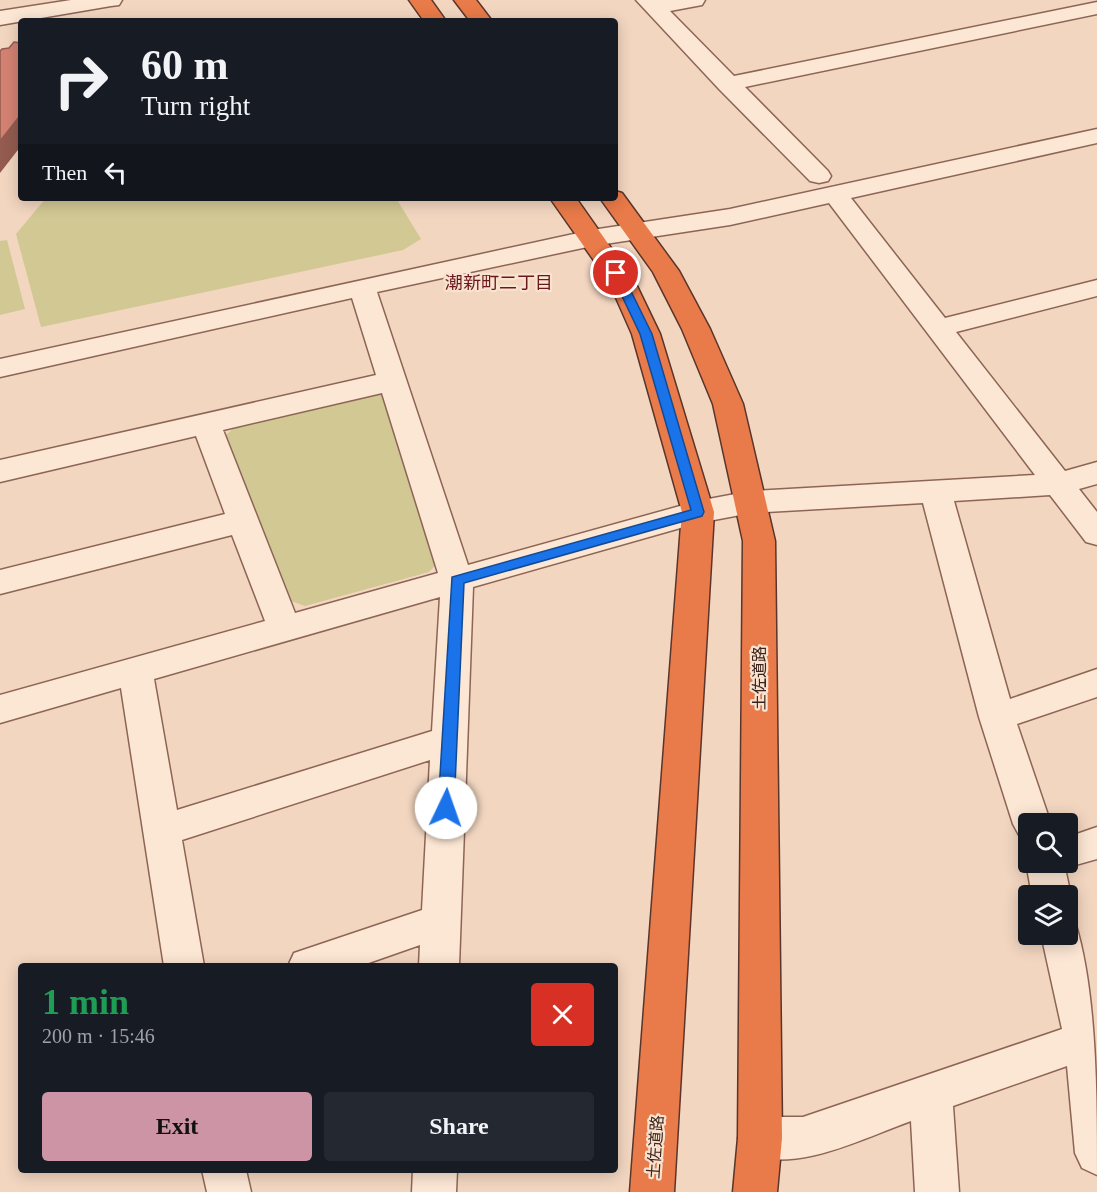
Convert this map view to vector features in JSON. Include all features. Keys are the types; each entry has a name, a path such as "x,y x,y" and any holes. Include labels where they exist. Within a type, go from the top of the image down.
{"highway":[{"path":"420,0 433,18"},
{"path":"465,0 479,18"},
{"name":"土佐道路","path":"565,201 622,282 646,334 698,512 652,1192"},
{"name":"土佐道路","path":"615,201 666,271 696,329 728,404 759,541 760,1138 755,1192"}],"street":[{"path":"0,18 111,0"},
{"path":"651,4 694,0"},
{"path":"651,4 826,184 1097,534"},
{"path":"727,84 1097,8"},
{"path":"0,368 635,228 730,217 826,184 1097,117"},
{"path":"826,184 1097,136"},
{"path":"362,287 457,580 439,963"},
{"path":"939,328 1097,288"},
{"path":"0,471 393,381"},
{"path":"206,424 284,628"},
{"path":"0,709 698,512 751,502 1058,484 1097,473"},
{"path":"936,492 997,717 1028,813"},
{"path":"0,582 243,521"},
{"path":"135,670 184,963"},
{"path":"997,717 1097,683"},
{"path":"162,831 449,740"},
{"path":"1078,850 1097,843"},
{"path":"317,963 440,921"},
{"path":"1064,945 1091,1038 1097,1153"},
{"path":"760,1138 802,1138 1091,1038"},
{"path":"931,1094 937,1192"},
{"path":"225,1173 229,1192"},
{"path":"434,1192 435,1173"}],"shaded area":[{"path":"44,201 398,201 421,239 403,250 41,327 16,234"},
{"path":"7,240 25,309 0,315 0,241"},
{"path":"376,393 388,397 438,562 429,572 305,606 291,601 226,435 236,426"}],"building":[{"path":"14,42 18,43 18,118 0,141 0,51 9,48"}],"district":[{"name":"潮新町二丁目","path":"499,283"}],"route":[{"path":"446,808 457,580 698,512 646,334 616,273"}]}
